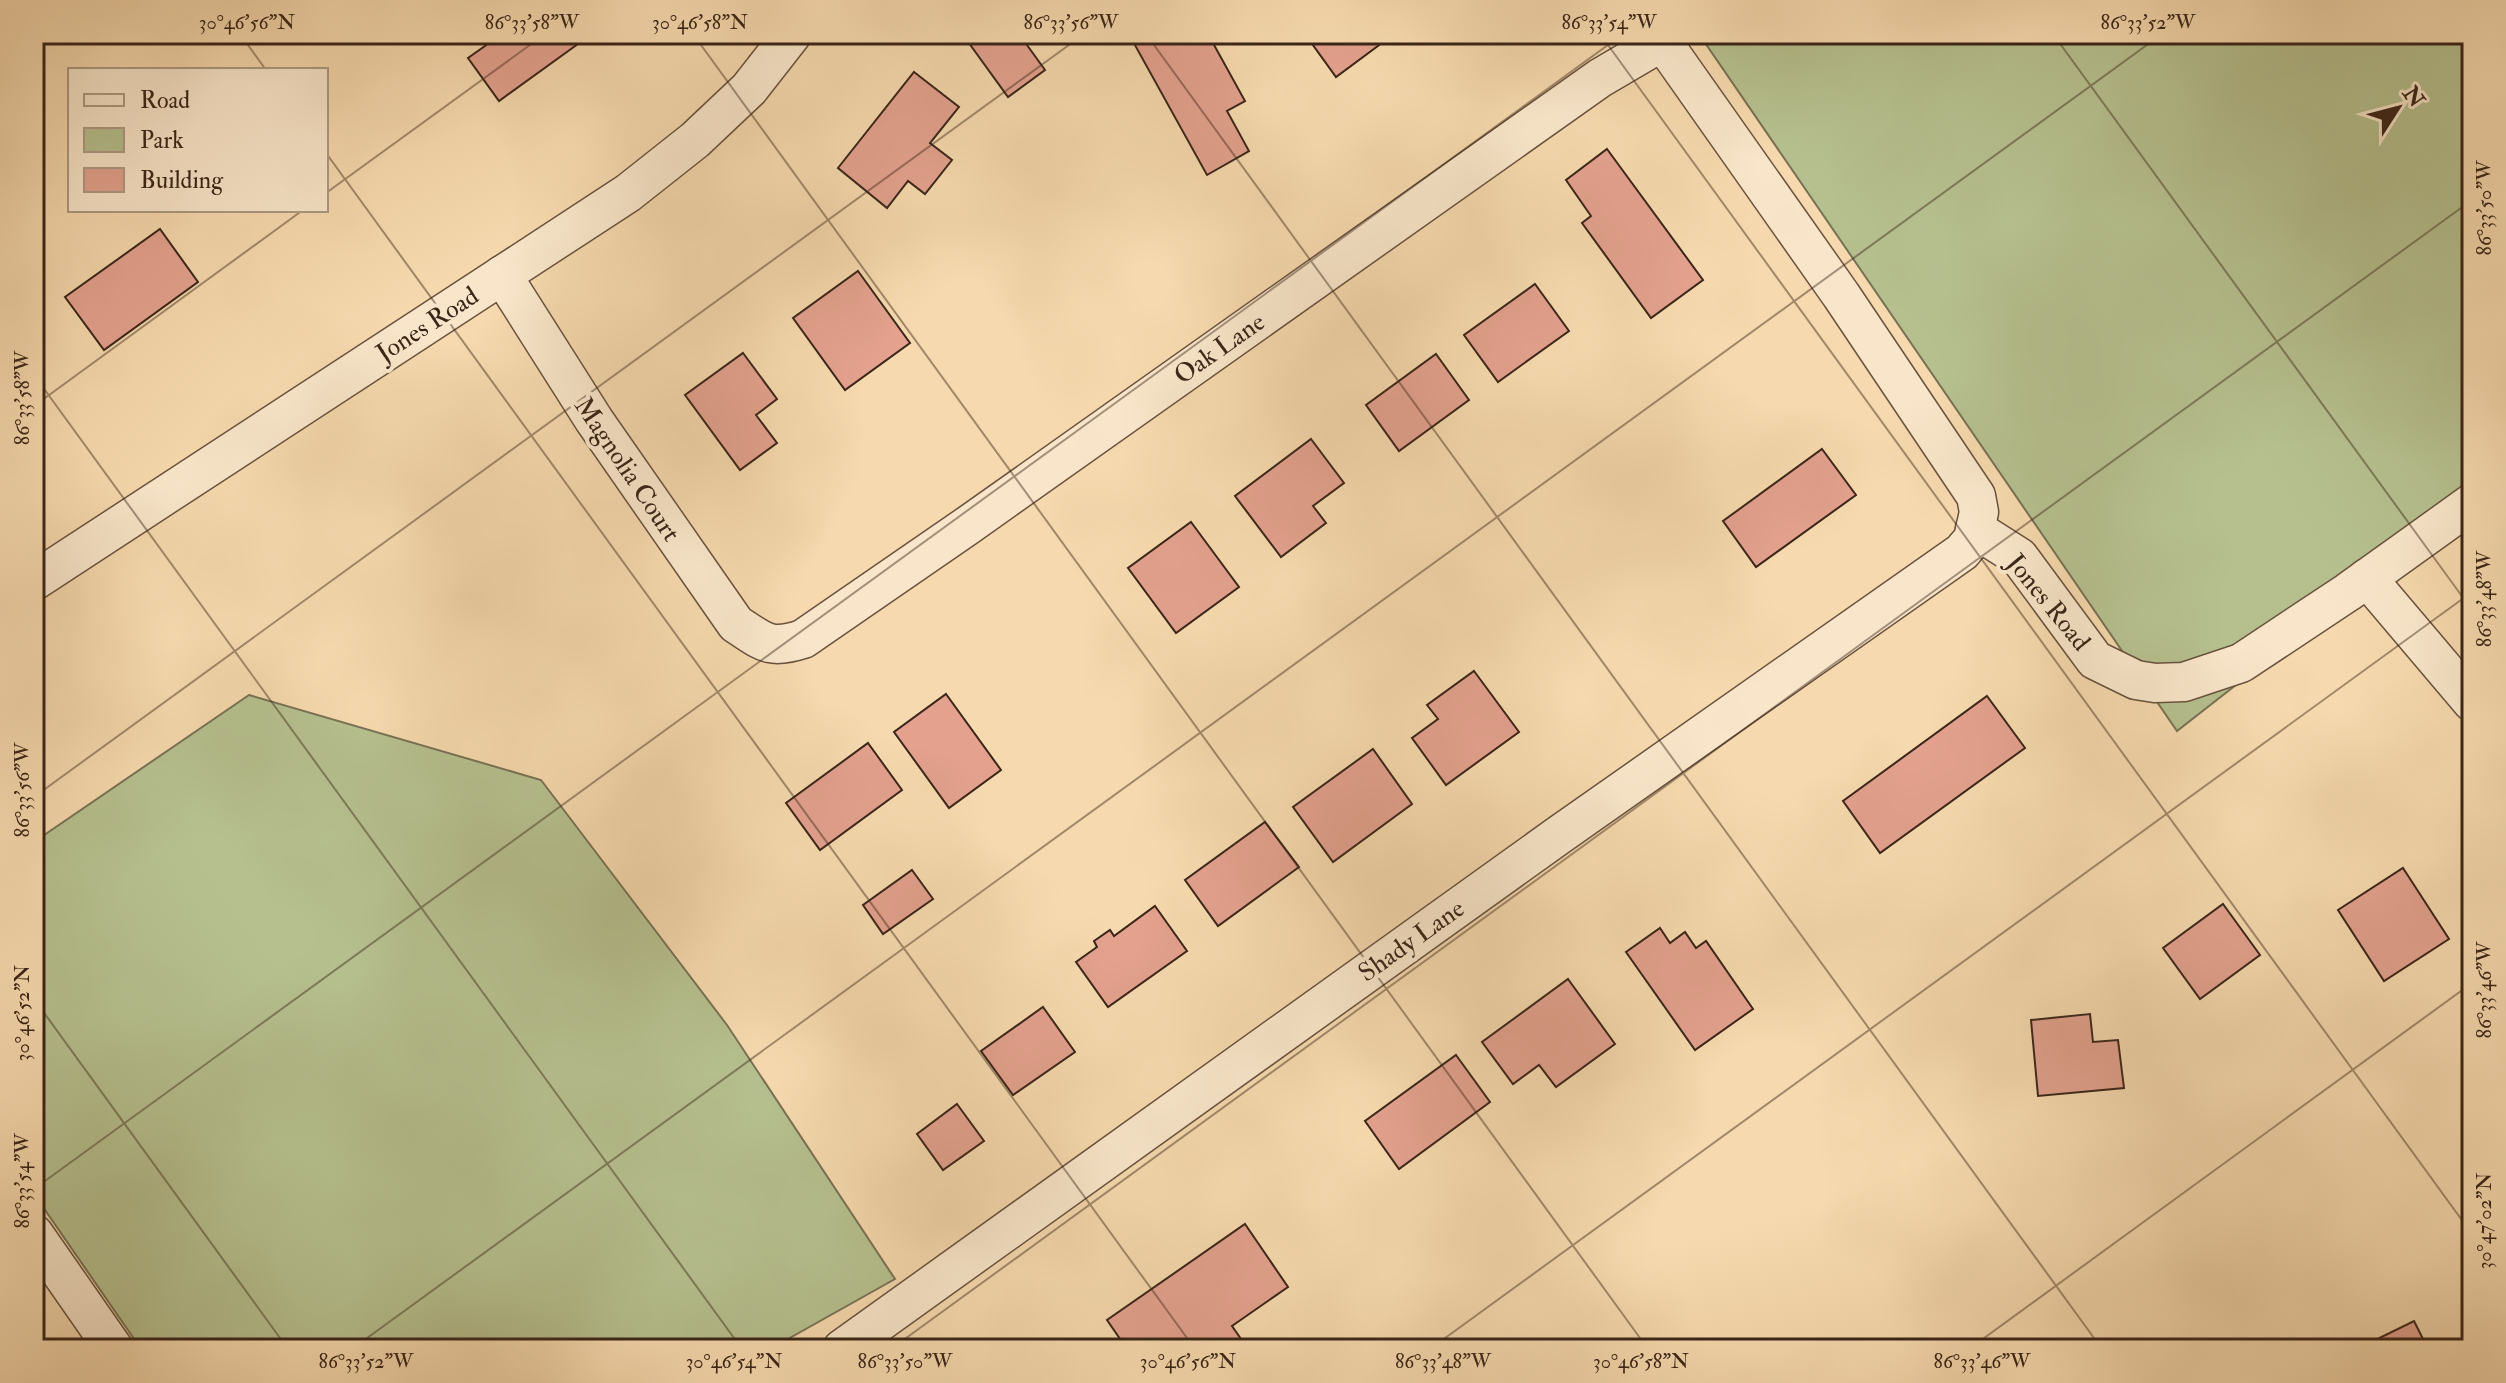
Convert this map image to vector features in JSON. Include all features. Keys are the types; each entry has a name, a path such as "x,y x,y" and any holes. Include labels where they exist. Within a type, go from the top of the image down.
{"street":[{"name":"Jones Road","path":"34,581 628,193 695,140 749,89 792,34"},
{"path":"1660,38 1832,282 1976,496 1979,512 1975,529"},
{"name":"Oak Lane","path":"772,645 780,647 803,639 1660,38"},
{"name":"Magnolia Court","path":"502,275 594,420 736,624 772,645"},
{"name":"Jones Road","path":"1975,529 2019,557 2095,660 2136,680 2184,682 2241,663 2472,503"},
{"name":"Shady Lane","path":"842,1349 1559,835 1897,600 1962,552 1973,539 1975,529"},
{"path":"2367,578 2472,702"},
{"path":"34,1234 114,1349"}],"green space":[{"path":"1699,34 2472,34 2472,513 2337,606 2177,731"},
{"path":"249,695 541,780 727,1025 895,1279 770,1349 141,1349 34,1194 34,842"}],"building":[{"path":"502,34 577,34 582,41 499,101 468,58"},
{"path":"973,34 1019,34 1045,70 1008,97 966,39"},
{"path":"1138,34 1208,34 1245,101 1227,111 1249,151 1207,175 1131,38"},
{"path":"1305,34 1394,34 1336,77"},
{"path":"914,72 959,107 930,143 952,160 925,194 908,181 887,208 838,168"},
{"path":"1607,149 1703,280 1651,318 1582,223 1591,216 1566,180"},
{"path":"160,229 198,282 104,350 65,297"},
{"path":"858,271 910,343 845,390 793,318"},
{"path":"1535,284 1569,331 1498,382 1464,335"},
{"path":"743,353 777,399 756,415 777,443 740,470 685,395"},
{"path":"1436,354 1469,400 1399,451 1366,405"},
{"path":"1311,439 1344,483 1313,506 1326,523 1281,557 1235,496"},
{"path":"1822,449 1856,495 1756,567 1723,521"},
{"path":"1191,522 1239,587 1176,633 1128,568"},
{"path":"1474,671 1519,732 1446,785 1412,738 1438,719 1427,705"},
{"path":"946,694 1001,770 949,808 894,732"},
{"path":"1987,696 2025,748 1880,853 1843,801"},
{"path":"868,743 902,790 820,850 786,803"},
{"path":"1373,749 1412,804 1333,862 1293,807"},
{"path":"1265,822 1299,867 1218,926 1185,880"},
{"path":"2403,868 2449,939 2384,981 2338,910"},
{"path":"912,870 933,899 883,934 863,905"},
{"path":"2223,904 2260,955 2200,999 2163,948"},
{"path":"1155,906 1187,951 1108,1007 1076,962 1097,947 1094,941 1110,930 1114,936"},
{"path":"1660,928 1670,943 1685,932 1696,948 1706,941 1753,1009 1695,1050 1626,952"},
{"path":"1568,979 1615,1044 1556,1087 1539,1065 1513,1084 1482,1042"},
{"path":"1043,1007 1075,1052 1013,1095 981,1051"},
{"path":"2090,1014 2093,1042 2118,1040 2124,1088 2038,1096 2031,1020"},
{"path":"1456,1055 1490,1102 1399,1169 1365,1121"},
{"path":"957,1104 984,1141 943,1170 917,1134"},
{"path":"1245,1224 1288,1287 1232,1326 1248,1349 1127,1349 1107,1320"},
{"path":"2414,1321 2428,1349 2357,1349"}]}
